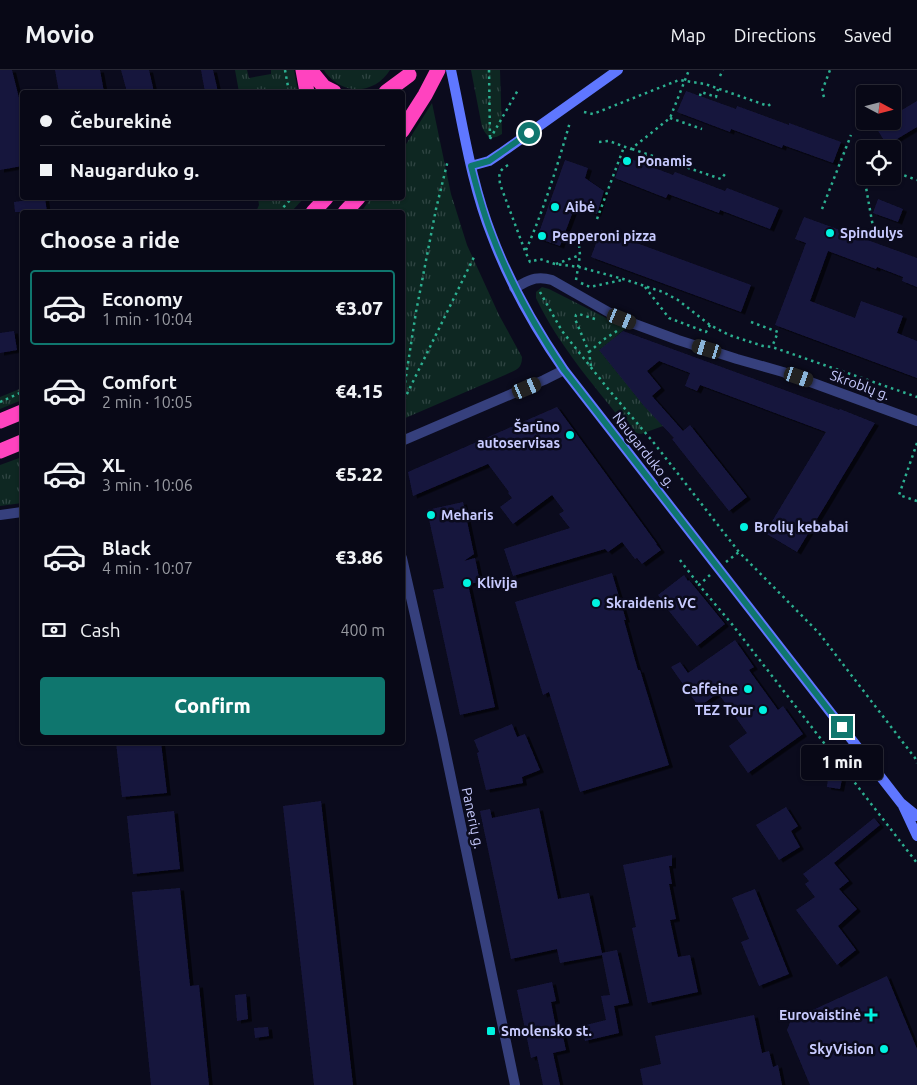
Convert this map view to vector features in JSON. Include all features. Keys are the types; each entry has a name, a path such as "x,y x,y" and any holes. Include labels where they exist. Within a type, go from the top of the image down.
{"highway":[{"path":"303,70 307,90"},
{"path":"310,70 324,87 330,90"},
{"path":"405,126 438,70"},
{"path":"388,90 410,72"},
{"path":"400,90 410,72"},
{"path":"315,210 324,200"},
{"path":"347,210 355,200"},
{"path":"0,421 20,413"},
{"path":"0,451 20,443"}],"main road":[{"name":"Naugarduko g.","path":"451,70 471,166 492,236 514,288 545,342 564,370 902,803 917,816"},
{"path":"471,166 489,161 502,153 618,70"},
{"name":"Naugarduko g.","path":"902,803 917,836"}],"street":[{"name":"Skroblų g.","path":"514,288 534,278 552,280 610,313 632,323 678,340 791,374 917,421"},
{"path":"405,440 564,370"},
{"path":"0,515 20,512"},
{"name":"Panerių g.","path":"405,572 515,1085"}],"path":[{"path":"285,70 289,90"},
{"path":"489,70 490,140 518,90"},
{"path":"631,149 670,118 689,70"},
{"path":"720,76 723,70"},
{"path":"824,97 822,91 830,70"},
{"path":"584,112 593,114 679,80 705,84 768,106 772,103"},
{"path":"700,96 701,92 716,97 718,89"},
{"path":"670,118 702,129"},
{"path":"525,251 570,122"},
{"path":"822,209 851,135"},
{"path":"599,142 609,141 722,179 725,174"},
{"path":"597,219 624,147"},
{"path":"637,161 638,158 644,160 646,154"},
{"path":"405,383 416,312 436,209 448,160"},
{"path":"508,164 501,169 499,175 500,184 530,262 540,259 555,264 579,267 662,292 678,300 710,324 729,335 763,346 772,346 917,397"},
{"path":"901,174 917,180"},
{"path":"866,185 873,228"},
{"path":"281,210 290,200"},
{"path":"580,245 579,267 576,280 590,287 623,279"},
{"path":"405,396 475,255"},
{"path":"555,264 580,255"},
{"path":"644,286 669,318 706,332 710,324"},
{"path":"540,292 562,331 609,390 654,443 739,552 819,633 917,763"},
{"path":"592,367 589,352 576,315 580,314 604,323"},
{"path":"751,322 778,332 772,346"},
{"path":"589,352 603,340 632,323"},
{"path":"612,326 621,329"},
{"path":"0,402 20,393"},
{"path":"917,443 899,495 917,501"},
{"path":"680,560 699,585"},
{"path":"731,623 917,863"}],"green space":[{"path":"235,70 247,70 249,78 271,74 271,70 294,70 298,90 239,90"},
{"path":"324,70 390,70 374,85 367,88 353,89 338,84"},
{"path":"471,70 500,70 502,134 498,136 490,137 482,127"},
{"path":"432,103 451,194 467,245 499,315 522,357 522,361 515,371 405,418 405,210 362,210 370,200 405,200 405,146"},
{"path":"258,200 302,200 293,210 257,210"},
{"path":"542,287 626,328 600,350 663,426 641,434 631,432 580,368 556,334 536,298 536,292"},
{"path":"20,389 20,401 0,409 0,397"},
{"path":"20,458 20,503 0,506 0,465"}],"building":[{"path":"0,70 12,70 20,102 20,166 0,170"},
{"path":"55,70 100,70 104,90 59,90"},
{"path":"121,70 149,70 154,90 126,90"},
{"path":"201,70 213,70 218,90 205,90"},
{"path":"686,91 736,109 737,106 789,125 789,123 841,142 833,163 783,145 782,148 731,129 730,132 677,112"},
{"path":"917,101 917,127 895,140 884,140 878,130 901,130 901,111"},
{"path":"623,156 673,175 675,172 725,191 727,188 779,208 770,229 720,210 719,213 668,194 666,198 615,178"},
{"path":"565,160 588,168 585,178 604,191 597,214 575,206 560,246 537,238"},
{"path":"878,199 903,209 898,222 873,213"},
{"path":"45,200 47,210 20,210 20,212 15,212 14,202"},
{"path":"804,217 917,258 917,287 902,281 903,277 828,251 810,301 855,318 861,301 903,316 897,333 917,341 917,378 775,325 806,243 795,239"},
{"path":"601,230 751,285 741,312 591,257"},
{"path":"14,331 17,350 0,353 0,333"},
{"path":"623,331 875,423 797,552 765,533 826,432 700,385 697,391 685,386 690,373 659,361 647,371 661,388 652,396 683,431 690,425 747,497 729,511 672,439 674,438 644,406 599,350"},
{"path":"557,407 661,550 642,564 637,558 635,559 622,542 608,552 605,549 513,576 504,549 570,528 559,514 564,511 552,495 513,524 500,507 512,498 488,464 413,496 408,472"},
{"path":"463,502 474,554 464,561 475,558 480,582 468,584 495,707 460,715 433,590 444,588 427,510"},
{"path":"612,573 626,620 624,620 635,660 638,670 640,670 669,765 580,792 549,692 543,695 515,602"},
{"path":"684,575 725,624 697,646 658,595"},
{"path":"735,640 754,667 749,670 778,710 783,706 803,734 748,773 729,746 747,733 718,693 699,707 671,667 680,662 688,673"},
{"path":"512,724 517,737 525,734 540,770 522,777 523,783 486,790 477,753 479,752 474,740"},
{"path":"116,745 161,745 167,793 122,797"},
{"path":"830,761 837,778 842,779 840,789 827,787"},
{"path":"321,801 353,1085 314,1085 283,806"},
{"path":"786,807 798,826 791,831 800,847 779,860 756,825"},
{"path":"539,808 558,899 589,893 602,953 617,950 629,1003 614,1006 619,1033 585,1041 582,1026 606,1020 601,996 610,995 602,955 560,963 557,949 511,959 480,811 490,809 492,818"},
{"path":"174,811 180,869 133,874 127,816"},
{"path":"874,818 880,825 834,863 849,881 839,889 857,909 838,926 856,950 837,965 796,910 815,897 805,884 809,881 803,874"},
{"path":"672,855 672,866 669,866 672,884 669,884 676,919 670,920 678,957 690,955 698,992 648,1003 632,928 636,927 623,865"},
{"path":"180,888 190,986 199,985 209,1085 151,1085 132,892"},
{"path":"755,889 789,974 759,986 741,942 749,939 732,898"},
{"path":"887,976 917,1049 917,1085 810,1085 787,1030 791,1020"},
{"path":"552,982 556,1001 551,1002 557,1033 562,1032 566,1050 553,1053 560,1085 543,1085 537,1056 531,1058 517,990"},
{"path":"246,994 248,1019 237,1021 235,995"},
{"path":"754,1015 762,1053 769,1051 773,1067 778,1065 782,1085 643,1085 640,1069 661,1064 655,1036"},
{"path":"268,1027 269,1036 255,1038 254,1028"}],"place":[{"name":"Ponamis","path":"627,161"},
{"name":"Aibė","path":"555,207"},
{"name":"Spindulys","path":"830,233"},
{"name":"Pepperoni pizza","path":"542,236"},
{"name":"Šarūno autoservisas","path":"570,435"},
{"name":"Meharis","path":"431,515"},
{"name":"Brolių kebabai","path":"744,527"},
{"name":"Klivija","path":"467,583"},
{"name":"Skraidenis VC","path":"596,603"},
{"name":"Caffeine","path":"748,689"},
{"name":"TEZ Tour","path":"763,710"},
{"name":"Eurovaistinė","path":"871,1015"},
{"name":"Smolensko st.","path":"491,1031"},
{"name":"SkyVision","path":"884,1049"}],"route":[{"path":"529,133 489,161 471,166 492,236 514,288 545,342 564,370 842,727"}]}
